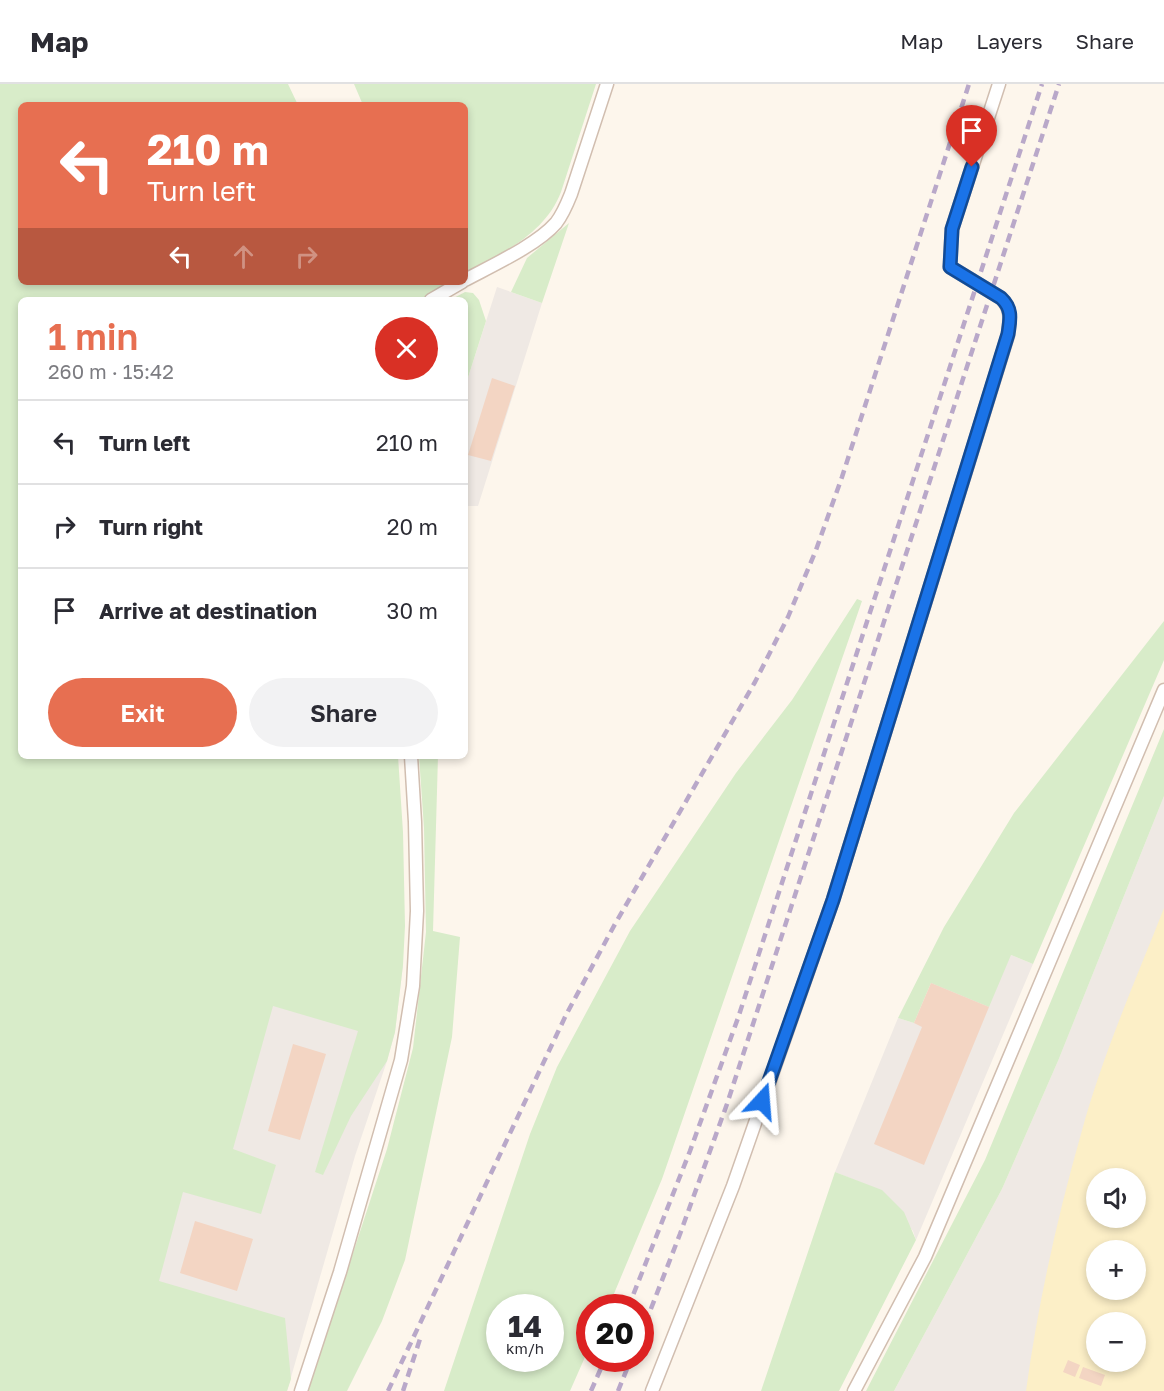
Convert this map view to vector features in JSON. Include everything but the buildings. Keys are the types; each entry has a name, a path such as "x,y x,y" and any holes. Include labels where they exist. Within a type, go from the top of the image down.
{"lane":[{"path":"468,279 527,245 555,224 571,194 607,84"},
{"path":"652,1391 733,1185 833,900 1008,334 1011,318 1008,305 1001,298 950,267 952,229 999,84"},
{"path":"436,297 457,285"},
{"path":"854,1391 925,1257 1164,690"},
{"path":"301,1391 340,1272 401,1060 413,986 417,911 411,759"}],"shaded area":[{"path":"497,287 542,303 478,506 468,506 468,378"},
{"path":"1164,796 1164,1391 894,1391 1002,1189 1058,1061"},
{"path":"1011,955 1033,964 916,1240 913,1231 882,1191 835,1172 898,1018 914,1023 931,983"},
{"path":"403,965 395,1032 355,1156 287,1391 175,1391 127,1209 271,989"}],"green space":[{"path":"0,84 288,84 297,102 18,102 18,285 446,285 425,297 18,297 18,759 398,759 403,832 405,926 395,1032 387,1061 351,1116 323,1175 315,1172 358,1031 273,1006 233,1149 276,1165 261,1214 183,1192 159,1281 285,1318 291,1379 287,1391 0,1391"},
{"path":"354,84 596,84 554,207 544,220 521,241 468,272 468,102 362,102"},
{"path":"569,223 542,303 511,292 527,258"},
{"path":"465,292 473,293 479,300 486,321 468,378 468,297 456,297"},
{"path":"857,599 862,601 662,1179 614,1294 576,1294 576,1372 578,1372 570,1391 444,1391 530,1134 557,1067 630,931 736,773 792,700"},
{"path":"1164,621 1164,660 1033,964 1011,955 989,1007 931,983 914,1023 898,1018 944,927 1014,813"},
{"path":"1164,729 1164,796 1058,1061 1002,1189 894,1391 866,1391 985,1160"},
{"path":"419,759 438,759 433,931 460,937 452,1037 405,1260 382,1321 347,1391 308,1391 387,1149 413,1048 426,932 424,828"},
{"path":"835,1172 882,1190 904,1212 916,1240 839,1391 761,1391"}],"sand":[{"path":"1164,908 1164,1391 1026,1391 1036,1326 1064,1197 1089,1105"}],"railway":[{"path":"388,1391 566,1015 615,924 755,682 788,617 816,550 842,477 969,84"},
{"path":"634,1294 690,1151 738,1018 1042,84"},
{"path":"654,1301 727,1104 1059,84"},
{"path":"403,1391 420,1339"},
{"path":"591,1391 599,1372"},
{"path":"618,1391 626,1372"}],"route":[{"path":"762,1101 833,900 1008,334 1011,318 1008,305 1001,298 950,267 952,229 972,167"}]}
